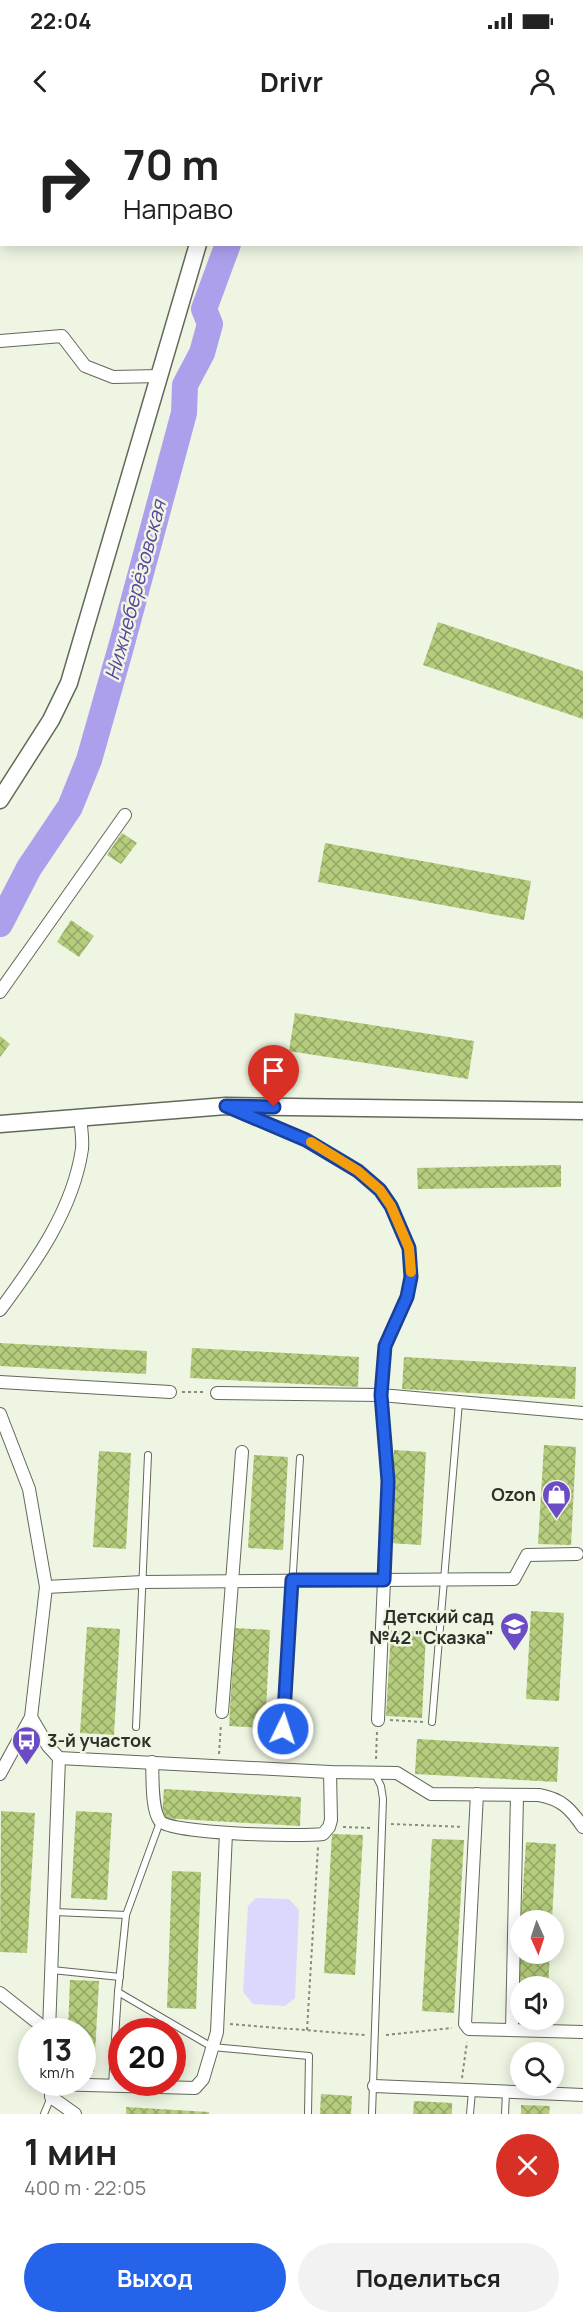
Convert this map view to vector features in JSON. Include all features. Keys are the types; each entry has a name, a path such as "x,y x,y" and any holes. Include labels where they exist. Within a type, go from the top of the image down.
{"street":[{"path":"0,800 51,720 69,683 197,246"},
{"path":"0,341 62,336 85,366 113,377 159,376"},
{"path":"0,992 125,815"},
{"path":"0,1124 226,1106 583,1111"},
{"path":"0,1310 38,1258 73,1183 82,1148 80,1117"},
{"path":"0,1382 170,1392"},
{"path":"217,1392 381,1395 583,1413"},
{"path":"0,1416 31,1496 46,1587 31,1717 5,1757 0,1774"},
{"path":"222,1712 242,1452"},
{"path":"46,1587 142,1582 514,1579 527,1555 577,1554"},
{"path":"378,1720 384,1580"},
{"path":"31,1717 48,1746 59,1758 49,2018"},
{"path":"59,1758 375,1774 397,1773 430,1794 556,1798 571,1810 583,1827"},
{"path":"152,1762 155,1809 160,1822 171,1827 226,1833 323,1834 329,1827 330,1772"},
{"path":"477,1794 468,2028 510,2029"},
{"path":"513,1976 517,1795"},
{"path":"186,2088 195,2088 203,2079 217,2023 226,1833"},
{"path":"0,1993 32,2018"},
{"path":"536,2030 583,2032"},
{"path":"374,2086 583,2095"},
{"path":"51,2097 75,2114"}],"lane":[{"path":"226,1106 306,1140 358,1171 380,1190 391,1206 409,1248 411,1277 407,1297 385,1346 381,1395 388,1481 384,1580"},
{"path":"432,1722 459,1402"},
{"path":"136,1727 148,1455"},
{"path":"282,1751 300,1458"},
{"path":"372,2114 382,1826 381,1786 375,1774"},
{"path":"116,2018 126,1915 160,1822"},
{"path":"54,1912 126,1915"},
{"path":"51,1970 120,1977"},
{"path":"118,1992 212,2047 309,2056 308,2114"},
{"path":"466,2090 470,2114"},
{"path":"505,2114 506,2092"},
{"path":"44,2114 51,2097"}],"path":[{"path":"170,1392 217,1392"},
{"path":"218,1766 222,1712"},
{"path":"375,1774 378,1720 432,1722"},
{"path":"134,1761 136,1727"},
{"path":"329,1827 475,1827"},
{"path":"308,2030 318,1835"},
{"path":"217,2023 375,2036 468,2028 466,2090"}],"shaded area":[{"path":"256,1898 289,1899 299,1910 295,1998 285,2006 253,2004 243,1992 248,1906"}],"building":[{"path":"438,622 583,671 583,719 423,665"},
{"path":"122,833 137,843 121,864 107,855"},
{"path":"325,843 531,881 524,920 318,882"},
{"path":"71,920 94,936 79,957 57,942"},
{"path":"295,1013 474,1041 468,1079 289,1051"},
{"path":"0,1036 10,1044 0,1057"},
{"path":"561,1165 561,1187 418,1189 417,1168"},
{"path":"0,1343 147,1351 146,1374 0,1366"},
{"path":"192,1348 359,1357 358,1387 190,1378"},
{"path":"404,1357 576,1367 575,1399 402,1389"},
{"path":"544,1445 576,1447 571,1545 538,1544"},
{"path":"394,1450 426,1452 421,1545 389,1543"},
{"path":"99,1451 131,1453 126,1549 93,1547"},
{"path":"254,1455 288,1457 283,1550 248,1548"},
{"path":"531,1611 564,1613 559,1701 526,1699"},
{"path":"87,1627 120,1629 114,1735 80,1733"},
{"path":"235,1628 270,1630 265,1728 229,1726"},
{"path":"391,1630 426,1632 422,1718 386,1716"},
{"path":"417,1739 559,1747 557,1782 415,1774"},
{"path":"164,1789 301,1797 300,1826 162,1818"},
{"path":"1,1811 35,1813 27,1953 0,1952"},
{"path":"76,1811 112,1813 107,1900 71,1898"},
{"path":"332,1834 363,1835 355,1975 324,1973"},
{"path":"432,1839 464,1840 454,2013 422,2011"},
{"path":"526,1842 556,1844 553,1910 522,1910"},
{"path":"172,1871 201,1872 196,2009 167,2008"},
{"path":"518,1964 549,1964 549,1976 518,1976"},
{"path":"70,1980 99,1981 96,2036 96,2018 69,2018"},
{"path":"321,2094 352,2096 351,2114 320,2114"},
{"path":"414,2101 452,2103 452,2114 413,2114"},
{"path":"521,2105 550,2106 549,2114 521,2114"},
{"path":"126,2107 209,2112 209,2114 126,2114"}],"waterway":[{"name":"Нижнеберёзовская","path":"0,924 29,868 70,807 89,760 184,413 185,385 202,353 210,324 204,309 227,246"}],"slow traffic":[{"path":"311,1142 358,1171 380,1190 391,1206 409,1248 411,1272"}],"place":[{"name":"Ozon","path":"557,1520"},
{"name":"Детский сад №42 \"Сказка\"","path":"515,1652"},
{"name":"3-й участок","path":"26,1766"}],"route":[{"path":"274,1107 226,1106 306,1140 358,1171 380,1190 391,1206 411,1258 411,1277 407,1297 399,1310 385,1346 381,1395 388,1481 384,1580 292,1580 283,1729"}]}
